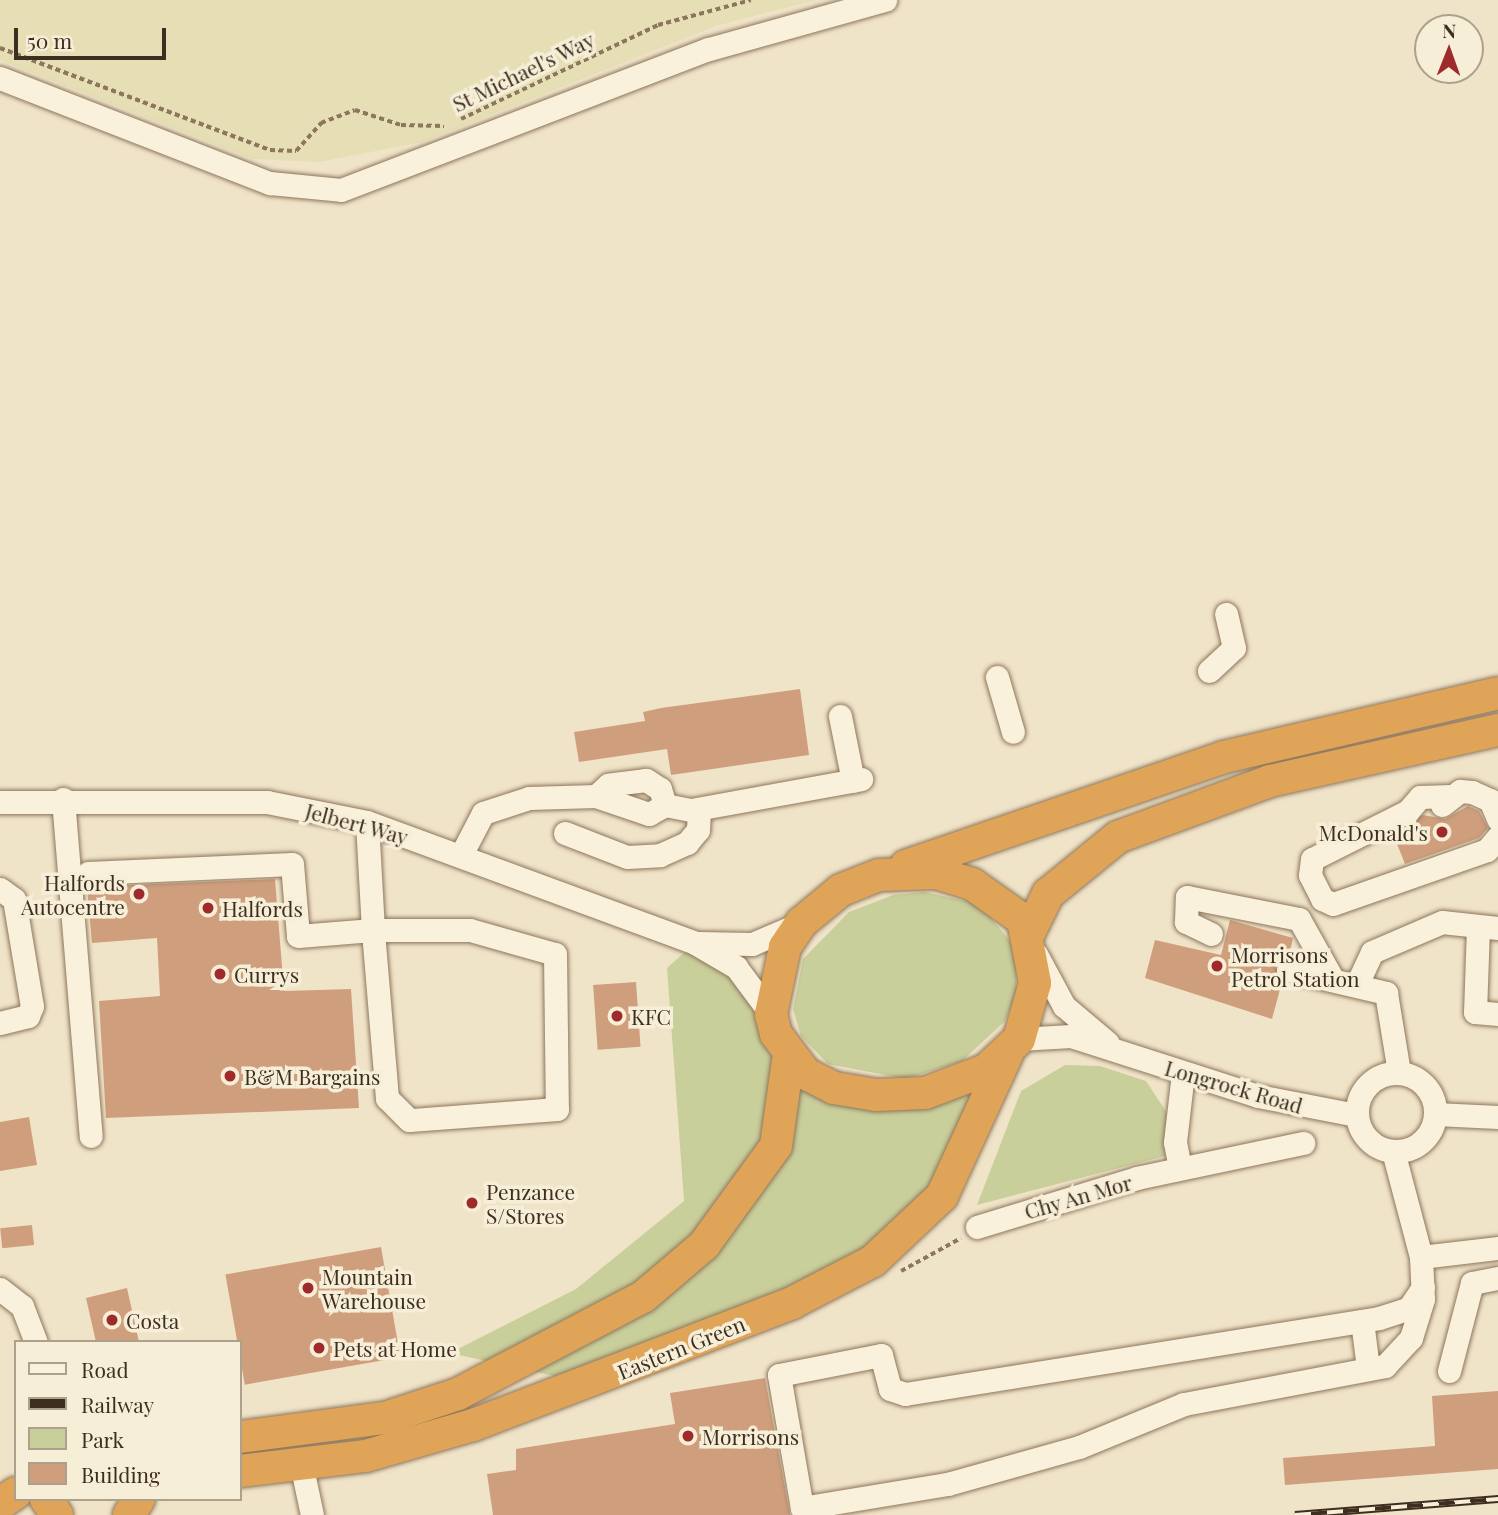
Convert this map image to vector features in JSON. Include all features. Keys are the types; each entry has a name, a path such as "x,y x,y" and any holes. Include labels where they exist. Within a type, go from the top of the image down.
{"highway":[{"path":"1498,693 1224,757 841,890 801,923 774,975 771,1014 789,1054 806,1074 834,1088 876,1095 925,1093 969,1078 1013,1047 1031,1012 1030,942 1048,894 1118,837 1270,781 1498,730"},
{"path":"879,875 936,873 972,884 1009,907 1030,942"},
{"name":"Eastern Green","path":"242,1471 302,1468 460,1429 611,1375 792,1303 873,1261 942,1196 1013,1047"},
{"path":"242,1437 385,1418 457,1394 643,1297 704,1245 776,1146 789,1054"}],"street":[{"path":"0,78 270,183 341,190 709,49 886,0"},
{"path":"1209,671 1234,648 1226,614"},
{"path":"997,677 1013,732"},
{"path":"665,805 699,809 857,780 840,716"},
{"path":"596,796 608,785 646,780 660,789 665,805"},
{"path":"1498,819 1480,794 1451,796 1440,807 1408,811 1312,859 1310,875 1322,899 1333,904 1486,849 1498,837"},
{"path":"461,855 473,827 491,808 529,798 596,796 640,813 657,813 665,805"},
{"path":"63,799 90,1136"},
{"name":"Jelbert Way","path":"0,802 63,799 267,802 368,822 695,943 736,967 771,1014"},
{"path":"565,834 626,857 660,855 687,843 698,830 699,809"},
{"path":"88,873 292,864 298,936 373,930 470,930 555,954 557,1108 409,1120 387,1098 373,930 368,822"},
{"path":"0,889 14,899 32,1006 28,1016 0,1023"},
{"path":"1210,934 1186,922 1183,909 1192,895 1299,919 1307,927 1332,978"},
{"path":"1307,927 1322,899"},
{"path":"1357,984 1372,952 1442,922 1488,928 1475,1012 1498,1014"},
{"name":"Jelbert Way","path":"695,943 752,944 801,923"},
{"name":"Longrock Road","path":"1030,942 1065,1006 1113,1048"},
{"path":"1288,970 1332,978 1386,993 1399,1072"},
{"name":"Longrock Road","path":"1013,1047 1071,1036 1183,1073 1356,1115"},
{"path":"1394,1151 1426,1137 1435,1114 1429,1090 1399,1072 1373,1079 1356,1115 1362,1133 1394,1151 1421,1257 1423,1287 1411,1338 1385,1366 1184,1404 1079,1447 947,1484 802,1508 779,1375 881,1355 890,1389 905,1394 1397,1314 1423,1287"},
{"path":"1180,1168 1175,1142 1183,1073"},
{"path":"1435,1114 1498,1117"},
{"name":"Chy An Mor","path":"977,1227 1180,1168 1303,1143"},
{"path":"1421,1257 1498,1248"},
{"path":"1449,1371 1472,1283 1498,1278"},
{"path":"0,1289 22,1306 35,1340"},
{"path":"1362,1321 1368,1368"},
{"path":"302,1468 312,1515"}],"path":[{"name":"St Michael's Way","path":"0,48 270,150 296,151 321,123 355,110 401,125 444,126 658,25 751,0"},
{"path":"873,1261 886,1277 931,1259 977,1227"}],"shaded area":[{"path":"0,0 816,0 716,26 422,142 319,162 253,159 0,60"}],"green space":[{"path":"925,892 979,904 1017,949 1016,998 1004,1022 962,1061 906,1079 828,1064 801,1036 793,1009 803,959 849,912 893,895"},
{"path":"695,943 736,967 834,1088 986,1070 907,1234 649,1361 554,1376 450,1353 576,1289 684,1201 667,968"},
{"path":"1065,1065 1100,1066 1146,1081 1167,1113 1165,1156 977,1205 1021,1091"}],"building":[{"path":"800,689 809,755 671,775 667,749 579,762 574,732 645,721 643,712 661,708"},
{"name":"McDonald's","path":"1468,806 1479,811 1488,828 1479,838 1405,864 1393,834 1423,815 1445,819"},
{"name":"B&M Bargains","path":"275,879 284,991 351,989 359,1108 106,1118 99,1001 160,996 157,938 92,943 87,887"},
{"name":"Morrisons Petrol Station","path":"1230,920 1293,938 1289,956 1275,966 1282,982 1272,1019 1145,978 1155,940 1221,955"},
{"name":"KFC","path":"636,982 641,1047 598,1050 593,985"},
{"path":"29,1117 37,1165 0,1171 0,1122"},
{"path":"32,1225 34,1245 2,1248 0,1228"},
{"path":"381,1247 400,1357 245,1385 242,1340 237,1340 225,1274"},
{"name":"Costa","path":"127,1288 139,1340 96,1340 86,1298"},
{"name":"Morrisons","path":"765,1378 790,1515 493,1515 487,1474 516,1470 516,1449 675,1424 670,1393"},
{"path":"1498,1391 1498,1469 1285,1485 1283,1458 1435,1446 1432,1396"}],"railway":[{"path":"1295,1515 1498,1499"}],"place":[{"name":"McDonald's","path":"1442,832"},
{"name":"Halfords Autocentre","path":"139,894"},
{"name":"Halfords","path":"208,908"},
{"name":"Morrisons Petrol Station","path":"1217,966"},
{"name":"Currys","path":"220,974"},
{"name":"KFC","path":"617,1016"},
{"name":"B&M Bargains","path":"230,1076"},
{"name":"Penzance S/Stores","path":"472,1203"},
{"name":"Mountain Warehouse","path":"308,1288"},
{"name":"Costa","path":"112,1320"},
{"name":"Pets at Home","path":"319,1348"},
{"name":"Morrisons","path":"688,1436"}]}
